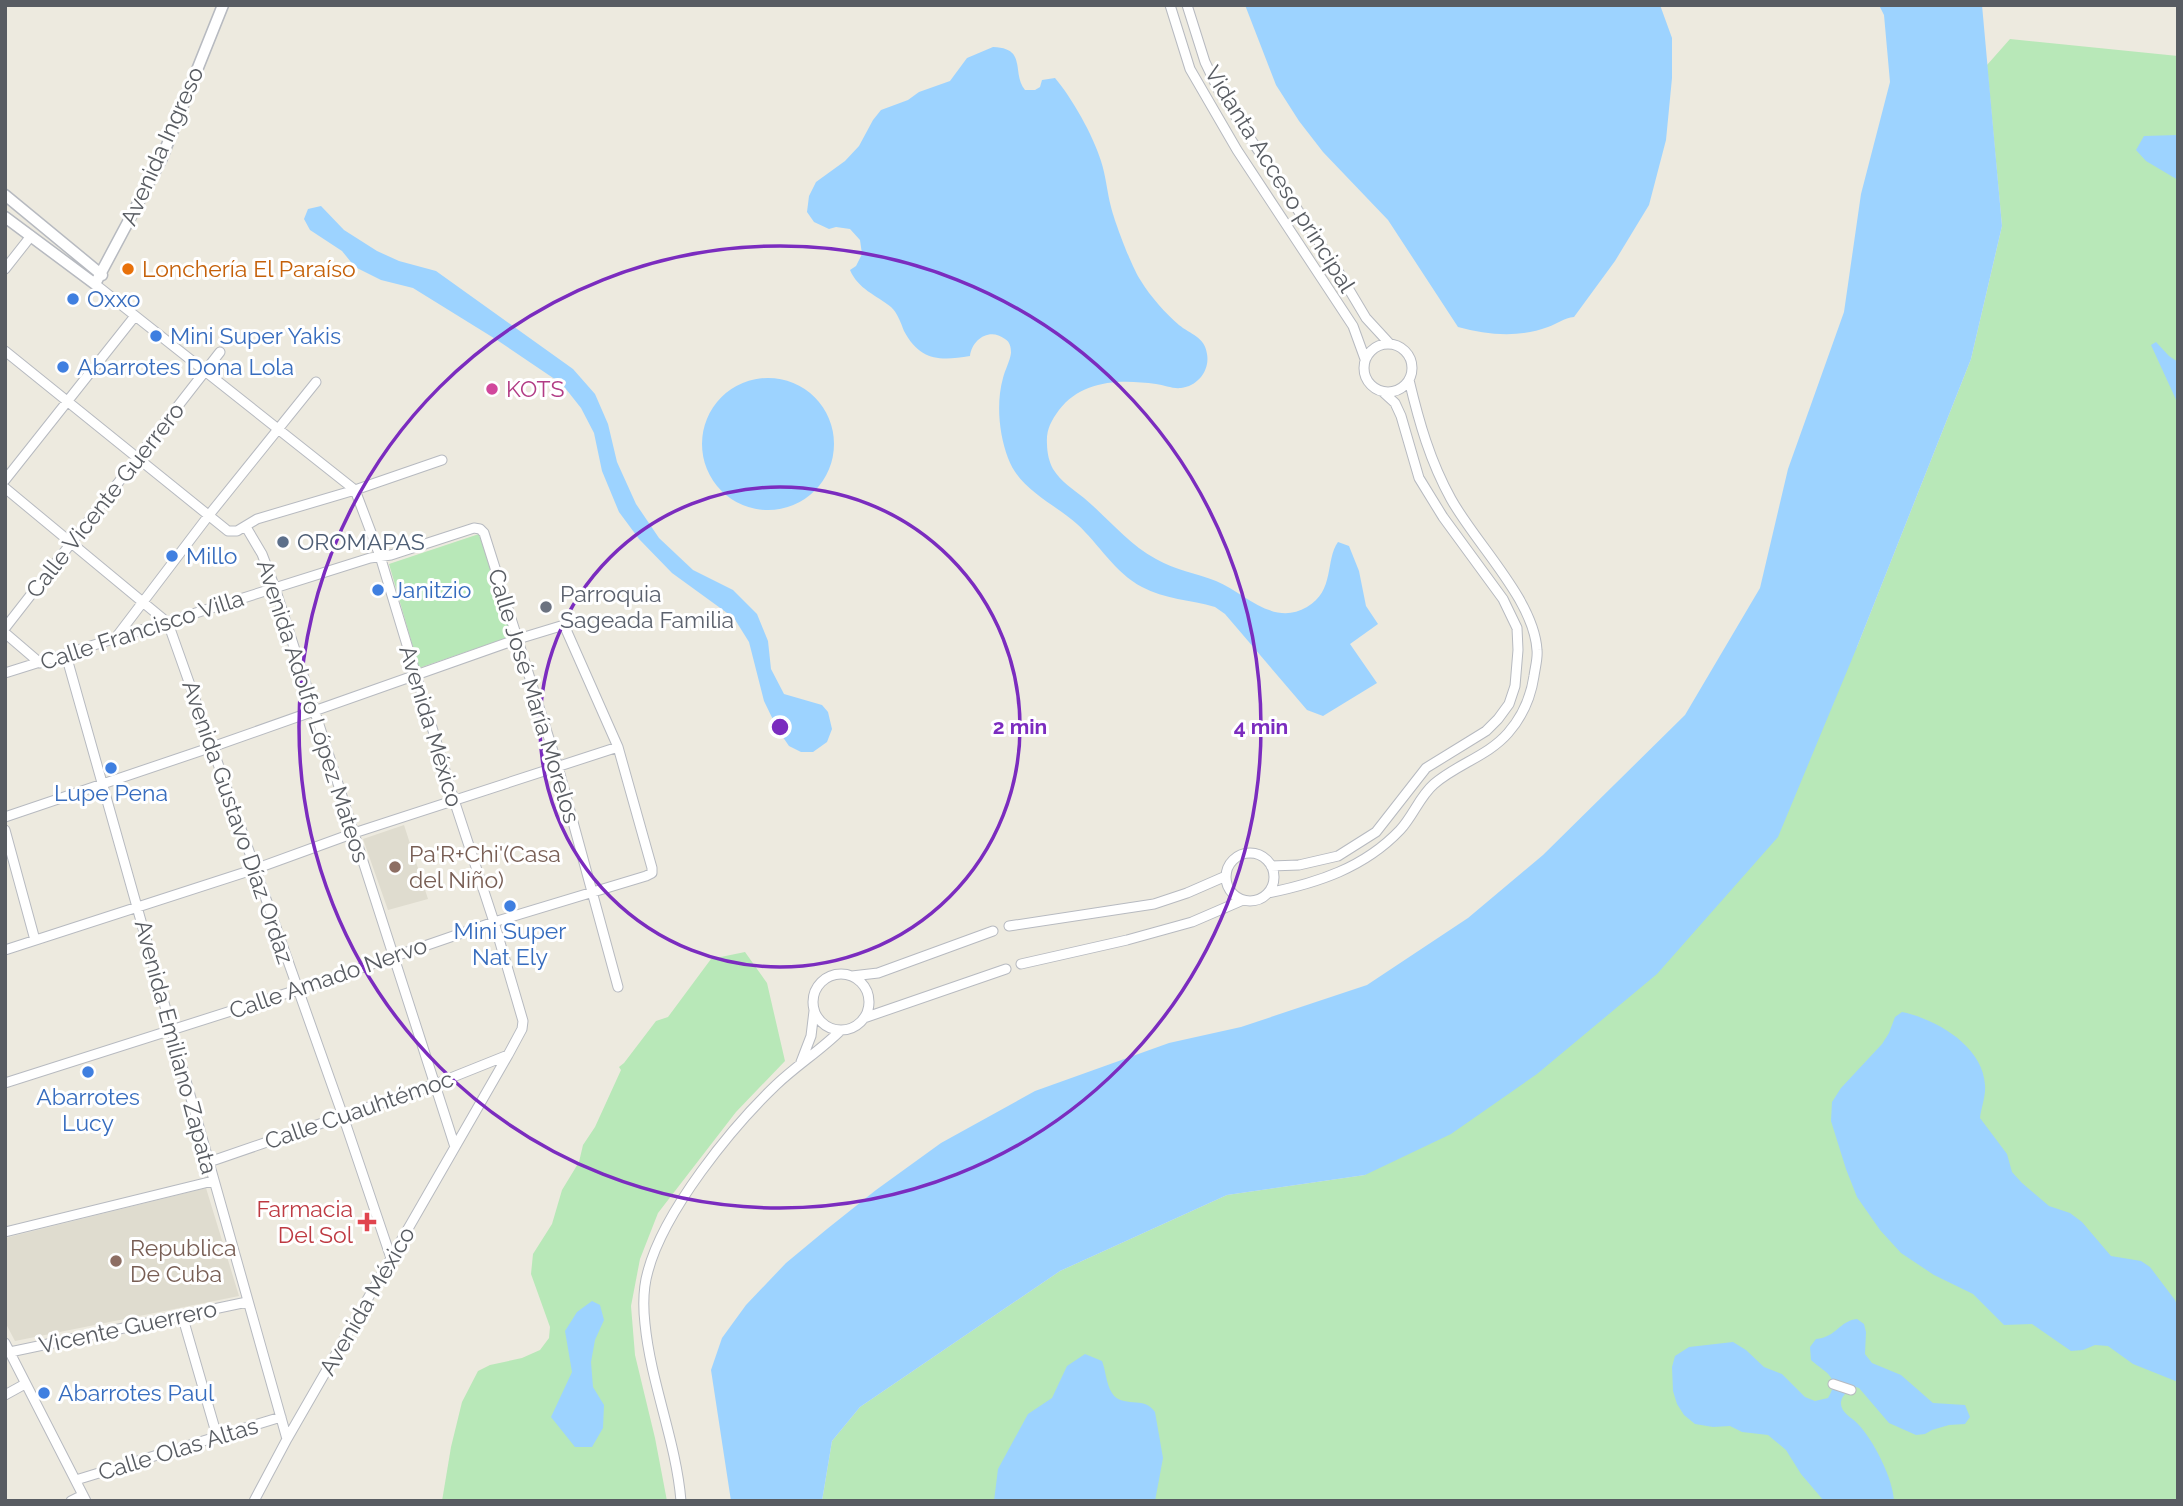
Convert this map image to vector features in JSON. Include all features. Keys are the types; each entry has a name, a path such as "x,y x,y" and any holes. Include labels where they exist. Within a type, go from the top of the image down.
{"street":[{"name":"Avenida Ingreso","path":"99,279 161,160 223,5"},
{"path":"1170,5 1190,69 1237,150 1353,326 1365,359"},
{"name":"Vidanta Acceso principal","path":"1021,964 1181,925 1242,900 1256,900 1268,893 1312,884 1344,871 1378,851 1401,829 1430,787 1445,774 1499,743 1509,732 1532,691 1537,650 1531,621 1522,601 1471,530 1440,478 1427,448 1409,380 1412,364 1409,356 1404,349 1389,343 1366,318 1335,266 1220,93 1205,62 1187,5"},
{"path":"5,195 99,279 135,316 355,490"},
{"path":"5,217 99,279"},
{"path":"5,269 31,236"},
{"path":"5,480 135,316"},
{"path":"1271,866 1299,865 1338,856 1376,832 1426,768 1486,731 1498,719 1510,704 1515,686 1517,628 1503,599 1443,517 1419,478 1395,403 1365,378 1365,359 1373,348 1389,343"},
{"path":"5,351 228,531 237,531 257,519 355,490 442,460"},
{"name":"Calle Vicente Guerrero","path":"5,630 220,352"},
{"path":"1383,392 1398,390 1409,380"},
{"path":"114,640 209,515 316,382"},
{"path":"5,488 168,623"},
{"name":"Avenida México","path":"254,1501 508,1055 522,1030 523,1021 380,556 355,490"},
{"name":"Avenida Adolfo López Mateos","path":"246,527 262,554 275,588 455,1147"},
{"name":"Calle Francisco Villa","path":"5,673 380,556 474,528 481,529"},
{"name":"Calle José María Morelos","path":"481,529 558,767 618,987"},
{"name":"Avenida Gustavo Díaz Ordaz","path":"168,623 391,1258"},
{"path":"5,817 564,625 618,747 5,950"},
{"path":"5,630 40,663"},
{"name":"Avenida Emiliano Zapata","path":"66,655 287,1439"},
{"name":"Calle Amado Nervo","path":"5,1083 297,990 494,922 652,873 618,747"},
{"path":"5,830 35,940"},
{"path":"1242,900 1230,891 1226,876 1232,862 1245,854 1260,855 1271,866 1274,880 1268,893"},
{"path":"1009,926 1154,904 1226,876"},
{"path":"800,1063 811,1036 814,993 826,978 843,974 852,976 878,973 993,931"},
{"path":"814,1011 825,1025 841,1030 850,1028 864,1018 1006,969"},
{"path":"852,976 865,986 868,994 868,1010 864,1018"},
{"path":"681,1501 677,1467 650,1358 643,1301 647,1273 656,1245 675,1212 733,1130 800,1063 825,1046 841,1030"},
{"name":"Calle Cuauhtémoc","path":"209,1162 433,1085 508,1055"},
{"path":"5,1231 213,1181"},
{"name":"Vicente Guerrero","path":"8,1348 247,1302"},
{"path":"182,1315 217,1436"},
{"path":"8,1348 85,1498 71,1501"},
{"path":"5,1395 25,1384"},
{"path":"1833,1384 1851,1390"},
{"name":"Calle Olas Altas","path":"76,1480 281,1417"}],"shaded area":[{"name":"Pa'R+Chi'(Casa del Niño)","path":"404,825 428,899 388,910 363,839"},
{"name":"Republica De Cuba","path":"206,1188 239,1296 15,1341 5,1322 5,1238"}],"green space":[{"path":"2010,39 2178,56 2178,1501 822,1501 832,1441 860,1407 1060,1271 1227,1195 1365,1175 1857,647 1971,359 2002,226 1987,65"},
{"path":"479,534 512,636 419,668 389,564"},
{"path":"745,952 767,983 785,1061 736,1112 658,1213 640,1259 631,1306 635,1355 667,1501 442,1501 462,1402 478,1371 540,1350 549,1338 550,1327 531,1274 533,1254 552,1224 562,1190 579,1162 583,1145 595,1127 621,1070 619,1067 656,1021 668,1017 711,959"}],"water":[{"path":"1245,5 1660,5 1672,38 1672,78 1666,140 1649,205 1615,261 1574,317 1526,333 1480,332 1458,327 1388,220 1323,152 1299,121 1276,85"},
{"path":"1879,5 1982,5 2002,226 1971,359 1857,647 1778,837 1657,974 1537,1074 1451,1134 1365,1175 1227,1195 1060,1271 860,1407 832,1441 822,1501 731,1501 711,1370 722,1338 746,1305 786,1263 827,1229 941,1143 1035,1091 1169,1043 1241,1027 1367,985 1468,918 1543,855 1685,715 1760,588 1788,469 1844,312 1861,194 1890,82 1884,15"},
{"path":"993,47 1004,48 1015,57 1025,90 1035,90 1040,87 1042,80 1055,78 1068,96 1097,151 1113,214 1137,275 1169,316 1200,340 1207,354 1207,366 1202,376 1187,387 1116,382 1090,387 1068,400 1056,414 1048,430 1049,460 1063,482 1146,553 1171,566 1227,586 1271,611 1295,612 1316,600 1326,584 1338,542 1349,546 1359,571 1366,606 1378,624 1350,644 1377,683 1323,716 1307,710 1225,614 1215,607 1159,594 1132,581 1077,524 1020,478 1008,458 1002,439 1000,418 1001,388 1011,353 1007,340 993,334 983,337 974,344 970,356 940,358 924,353 910,341 893,309 853,277 850,270 856,266 862,254 860,240 850,229 829,229 814,222 807,212 809,196 816,182 845,161 859,146 881,110 950,81 967,58"},
{"path":"2178,135 2178,180 2146,161 2136,150 2144,136"},
{"path":"321,206 344,230 377,251 399,261 436,271 573,369 595,394 608,424 617,462 636,504 659,538 693,570 733,590 757,614 768,641 771,669 784,694 822,705 828,712 832,729 827,742 813,752 801,752 789,746 764,701 749,642 734,618 672,573 639,539 619,512 602,471 594,433 581,408 562,384 413,288 381,280 355,267 342,251 310,230 304,219 308,209"},
{"path":"2156,342 2178,362 2178,404 2151,345"},
{"path":"768,378 793,383 815,397 829,419 834,444 829,469 815,491 793,505 768,510 743,505 721,491 707,469 702,444 707,419 721,397 743,383"},
{"path":"1902,1012 1943,1028 1955,1036 1976,1058 1985,1085 1980,1118 2007,1154 2012,1172 2022,1183 2049,1206 2070,1213 2082,1222 2111,1256 2141,1261 2150,1267 2175,1300 2178,1308 2178,1382 2133,1364 2108,1346 2095,1345 2071,1351 2032,1324 2004,1325 1973,1294 1934,1275 1901,1253 1880,1230 1857,1197 1846,1169 1831,1121 1832,1102 1841,1088 1882,1044 1895,1017"},
{"path":"592,1301 600,1305 604,1320 595,1340 591,1362 593,1387 604,1405 603,1428 592,1447 575,1447 551,1417 572,1372 565,1331 577,1312"},
{"path":"1857,1319 1864,1324 1865,1354 1872,1363 1901,1375 1933,1403 1965,1405 1970,1417 1965,1424 1949,1425 1916,1435 1889,1423 1859,1388 1856,1387 1845,1395 1841,1402 1842,1409 1863,1430 1875,1449 1886,1470 1894,1501 1824,1501 1801,1474 1786,1450 1768,1435 1742,1432 1730,1426 1695,1424 1684,1415 1677,1404 1673,1391 1672,1367 1675,1356 1689,1347 1733,1342 1764,1367 1782,1374 1805,1397 1815,1401 1828,1398 1832,1391 1832,1380 1811,1360 1810,1347 1816,1339 1823,1338"},
{"path":"1085,1354 1102,1361 1108,1386 1116,1398 1145,1404 1155,1412 1163,1458 1155,1501 994,1501 998,1469 1028,1414 1052,1398 1067,1366"}],"place":[{"name":"Lonchería El Paraíso","path":"128,269"},
{"name":"Oxxo","path":"73,299"},
{"name":"Mini Super Yakis","path":"156,336"},
{"name":"Abarrotes Dona Lola","path":"63,367"},
{"name":"KOTS","path":"492,389"},
{"name":"OROMAPAS","path":"283,542"},
{"name":"Millo","path":"172,556"},
{"name":"Janitzio","path":"378,590"},
{"name":"Parroquia Sageada Familia","path":"546,607"},
{"name":"Lupe Pena","path":"111,768"},
{"name":"Pa'R+Chi'(Casa del Niño)","path":"395,867"},
{"name":"Mini Super Nat Ely","path":"510,906"},
{"name":"Abarrotes Lucy","path":"88,1072"},
{"name":"Farmacia Del Sol","path":"367,1222"},
{"name":"Republica De Cuba","path":"116,1261"},
{"name":"Abarrotes Paul","path":"44,1393"}]}
